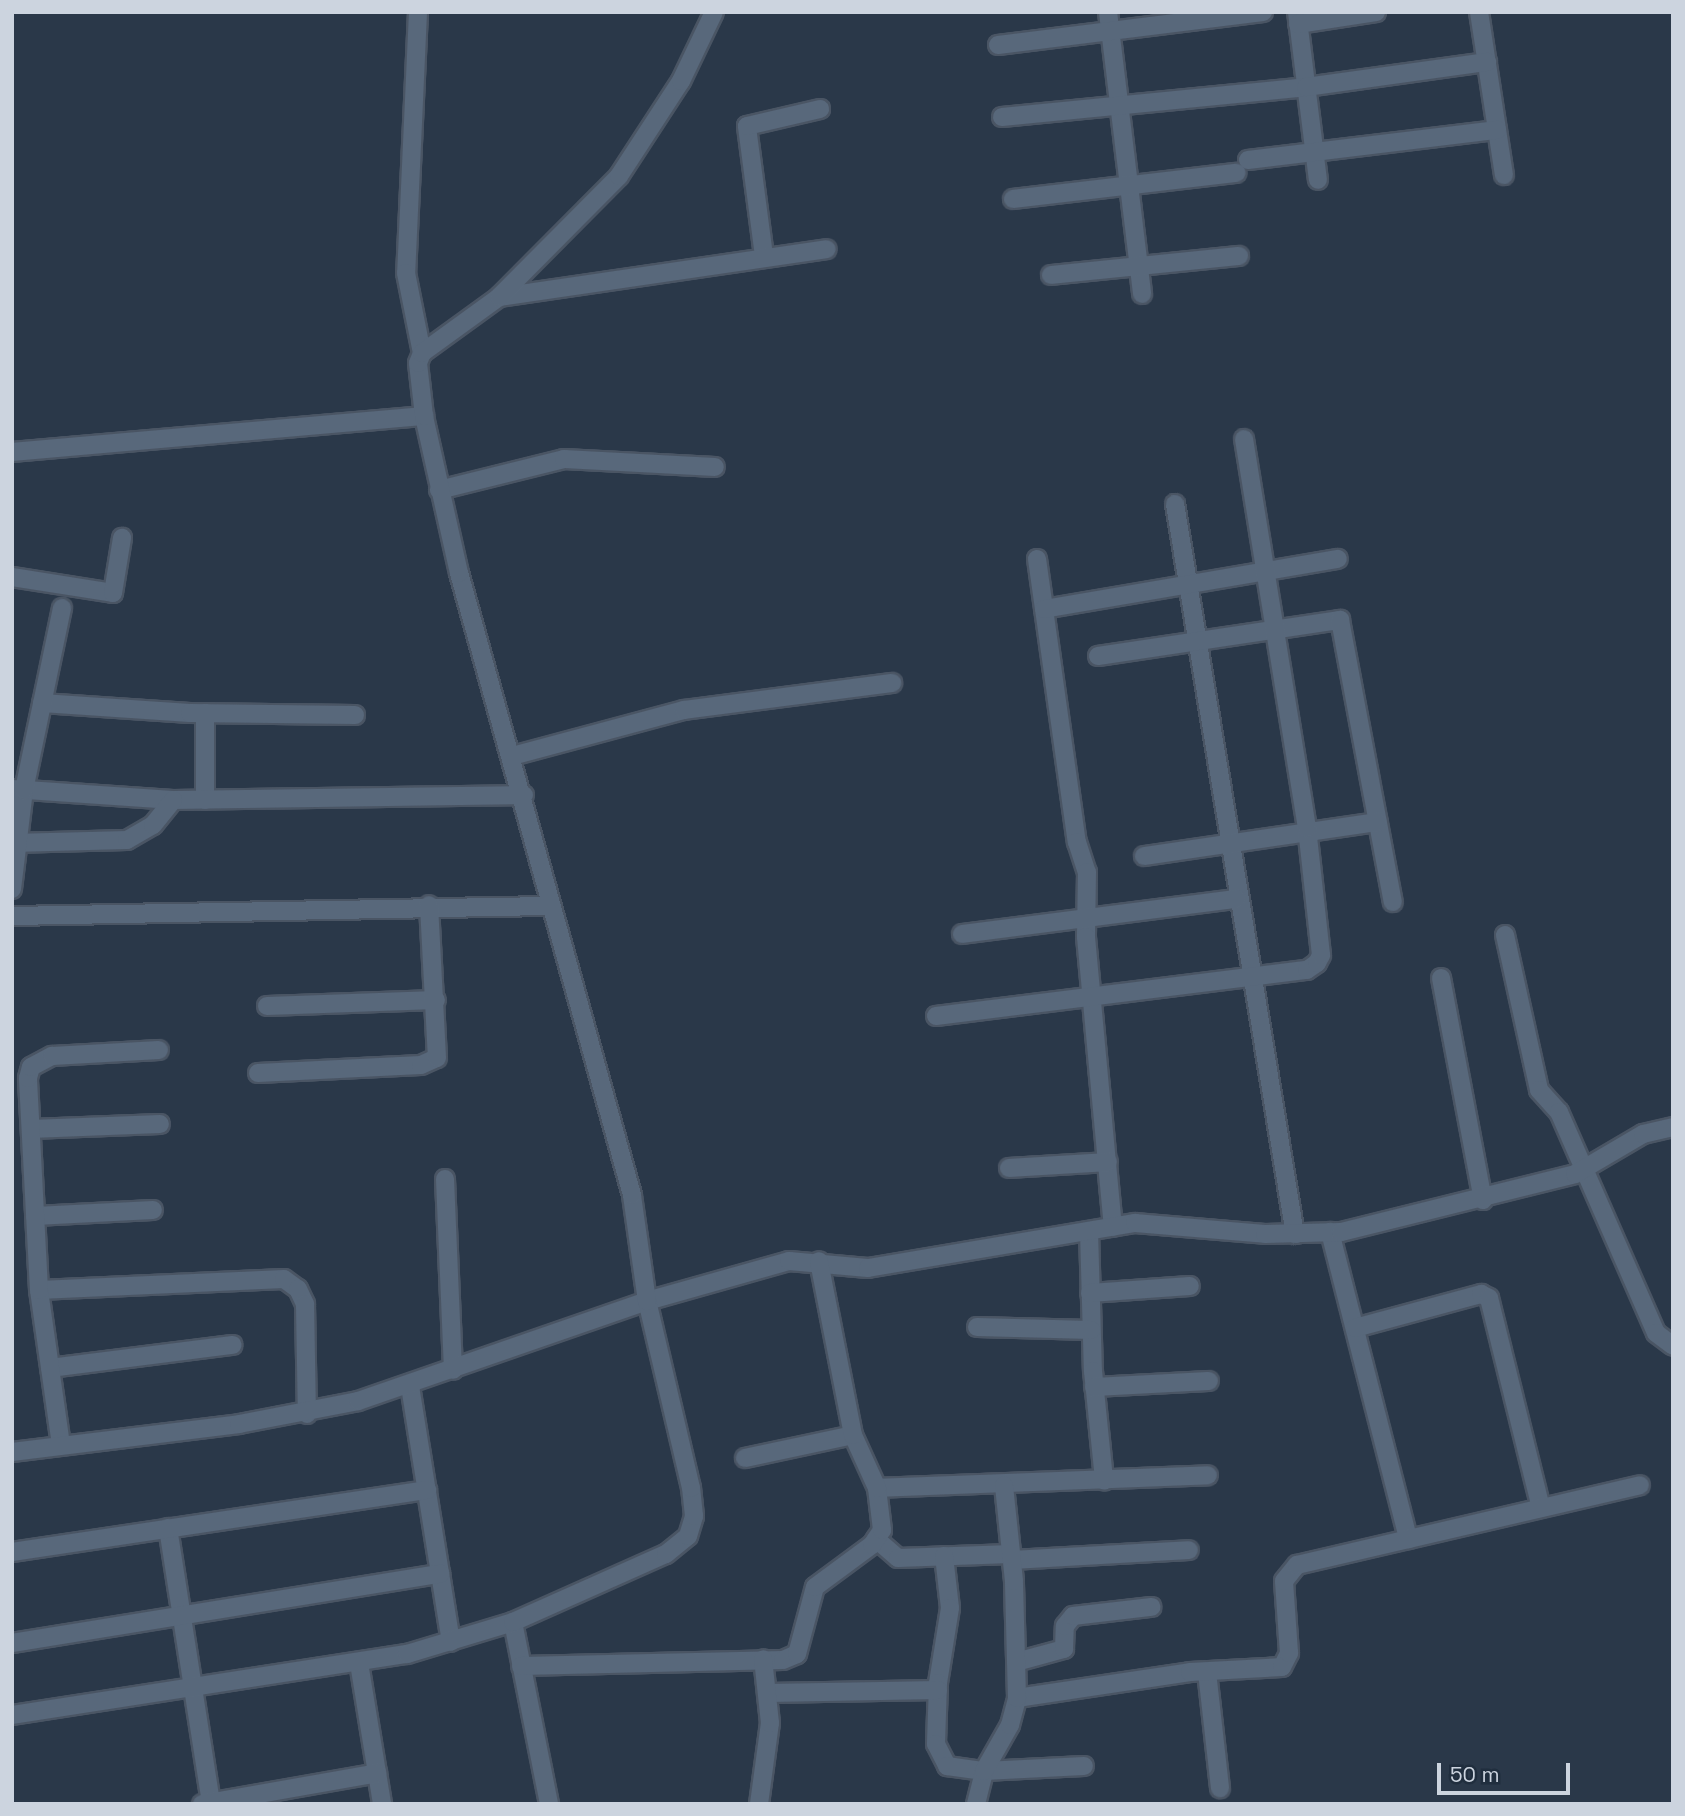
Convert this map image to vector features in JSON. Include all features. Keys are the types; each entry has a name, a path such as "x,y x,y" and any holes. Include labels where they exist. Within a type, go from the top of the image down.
{"street":[{"path":"418,12 406,273 422,353"},
{"path":"12,1715 359,1663 451,1642 513,1622 666,1554 688,1536 694,1516 691,1488 648,1301 632,1195 549,905 523,795 439,490 424,416 418,363 422,353 499,297 637,153 714,12"},
{"path":"1108,12 1142,294"},
{"path":"998,45 1263,12"},
{"path":"1318,180 1297,18 1376,12"},
{"path":"1479,12 1504,175"},
{"path":"1002,117 1306,87 1486,62"},
{"path":"764,256 747,126 821,109"},
{"path":"1013,199 1242,167 1315,153 1497,130"},
{"path":"499,297 827,248"},
{"path":"1051,275 1239,256"},
{"path":"12,452 424,416"},
{"path":"936,1016 1093,999 1307,970 1321,955 1307,828 1244,439"},
{"path":"439,490 564,459 715,467"},
{"path":"1175,504 1249,977 1295,1234"},
{"path":"12,577 113,593 122,538"},
{"path":"1037,559 1077,842 1087,873 1087,919 1113,1227"},
{"path":"1044,609 1338,559"},
{"path":"12,890 17,842 18,790 42,702 62,608"},
{"path":"1098,656 1273,627 1340,620 1393,902"},
{"path":"512,755 684,709 892,683"},
{"path":"42,702 205,713 355,715"},
{"path":"205,713 205,800"},
{"path":"18,790 173,800 523,795"},
{"path":"17,842 127,840 153,825 173,800"},
{"path":"1144,856 1307,828 1378,822"},
{"path":"962,934 1237,899"},
{"path":"12,916 429,905 549,905"},
{"path":"258,1073 430,1063 439,1051 429,905"},
{"path":"1505,935 1539,1090 1556,1106 1581,1171 1656,1334 1673,1346"},
{"path":"1441,978 1483,1200"},
{"path":"267,1006 436,1000"},
{"path":"61,1445 39,1290 31,1129 21,1073 40,1060 52,1056 159,1050"},
{"path":"31,1129 160,1124"},
{"path":"12,1452 307,1414 410,1386 648,1301 789,1261 819,1261 868,1268 1113,1227 1161,1223 1295,1234 1330,1232 1483,1200 1581,1171 1643,1134 1673,1127"},
{"path":"1009,1168 1108,1162"},
{"path":"444,1180 453,1370"},
{"path":"34,1216 153,1210"},
{"path":"1089,1231 1094,1387 1104,1480"},
{"path":"1330,1232 1408,1539"},
{"path":"521,1666 763,1659 797,1654 815,1587 876,1539 882,1509 877,1488 853,1435 819,1261"},
{"path":"39,1290 284,1279 298,1289 305,1304 307,1414"},
{"path":"1090,1293 1190,1286"},
{"path":"1355,1328 1481,1294 1489,1298 1541,1508"},
{"path":"977,1327 1091,1330"},
{"path":"50,1368 233,1345"},
{"path":"1094,1387 1209,1381"},
{"path":"410,1386 451,1642"},
{"path":"746,1458 853,1435"},
{"path":"877,1488 1004,1486 1208,1475"},
{"path":"1017,1698 1207,1672 1272,1670 1288,1661 1283,1596 1289,1570 1408,1539 1640,1485"},
{"path":"976,1804 984,1771 1010,1725 1017,1698 1011,1557 1004,1486"},
{"path":"12,1552 428,1490"},
{"path":"168,1528 194,1686 208,1803 377,1773"},
{"path":"876,1539 892,1556 1011,1557 1189,1550"},
{"path":"944,1556 950,1608 938,1690 936,1744 947,1766 984,1771 1084,1766"},
{"path":"12,1643 440,1574"},
{"path":"1016,1662 1064,1650 1065,1626 1073,1616 1151,1607"},
{"path":"513,1622 550,1804"},
{"path":"759,1804 769,1734 768,1693 763,1659"},
{"path":"359,1663 382,1804"},
{"path":"1207,1672 1220,1788"},
{"path":"768,1693 938,1690"}]}
